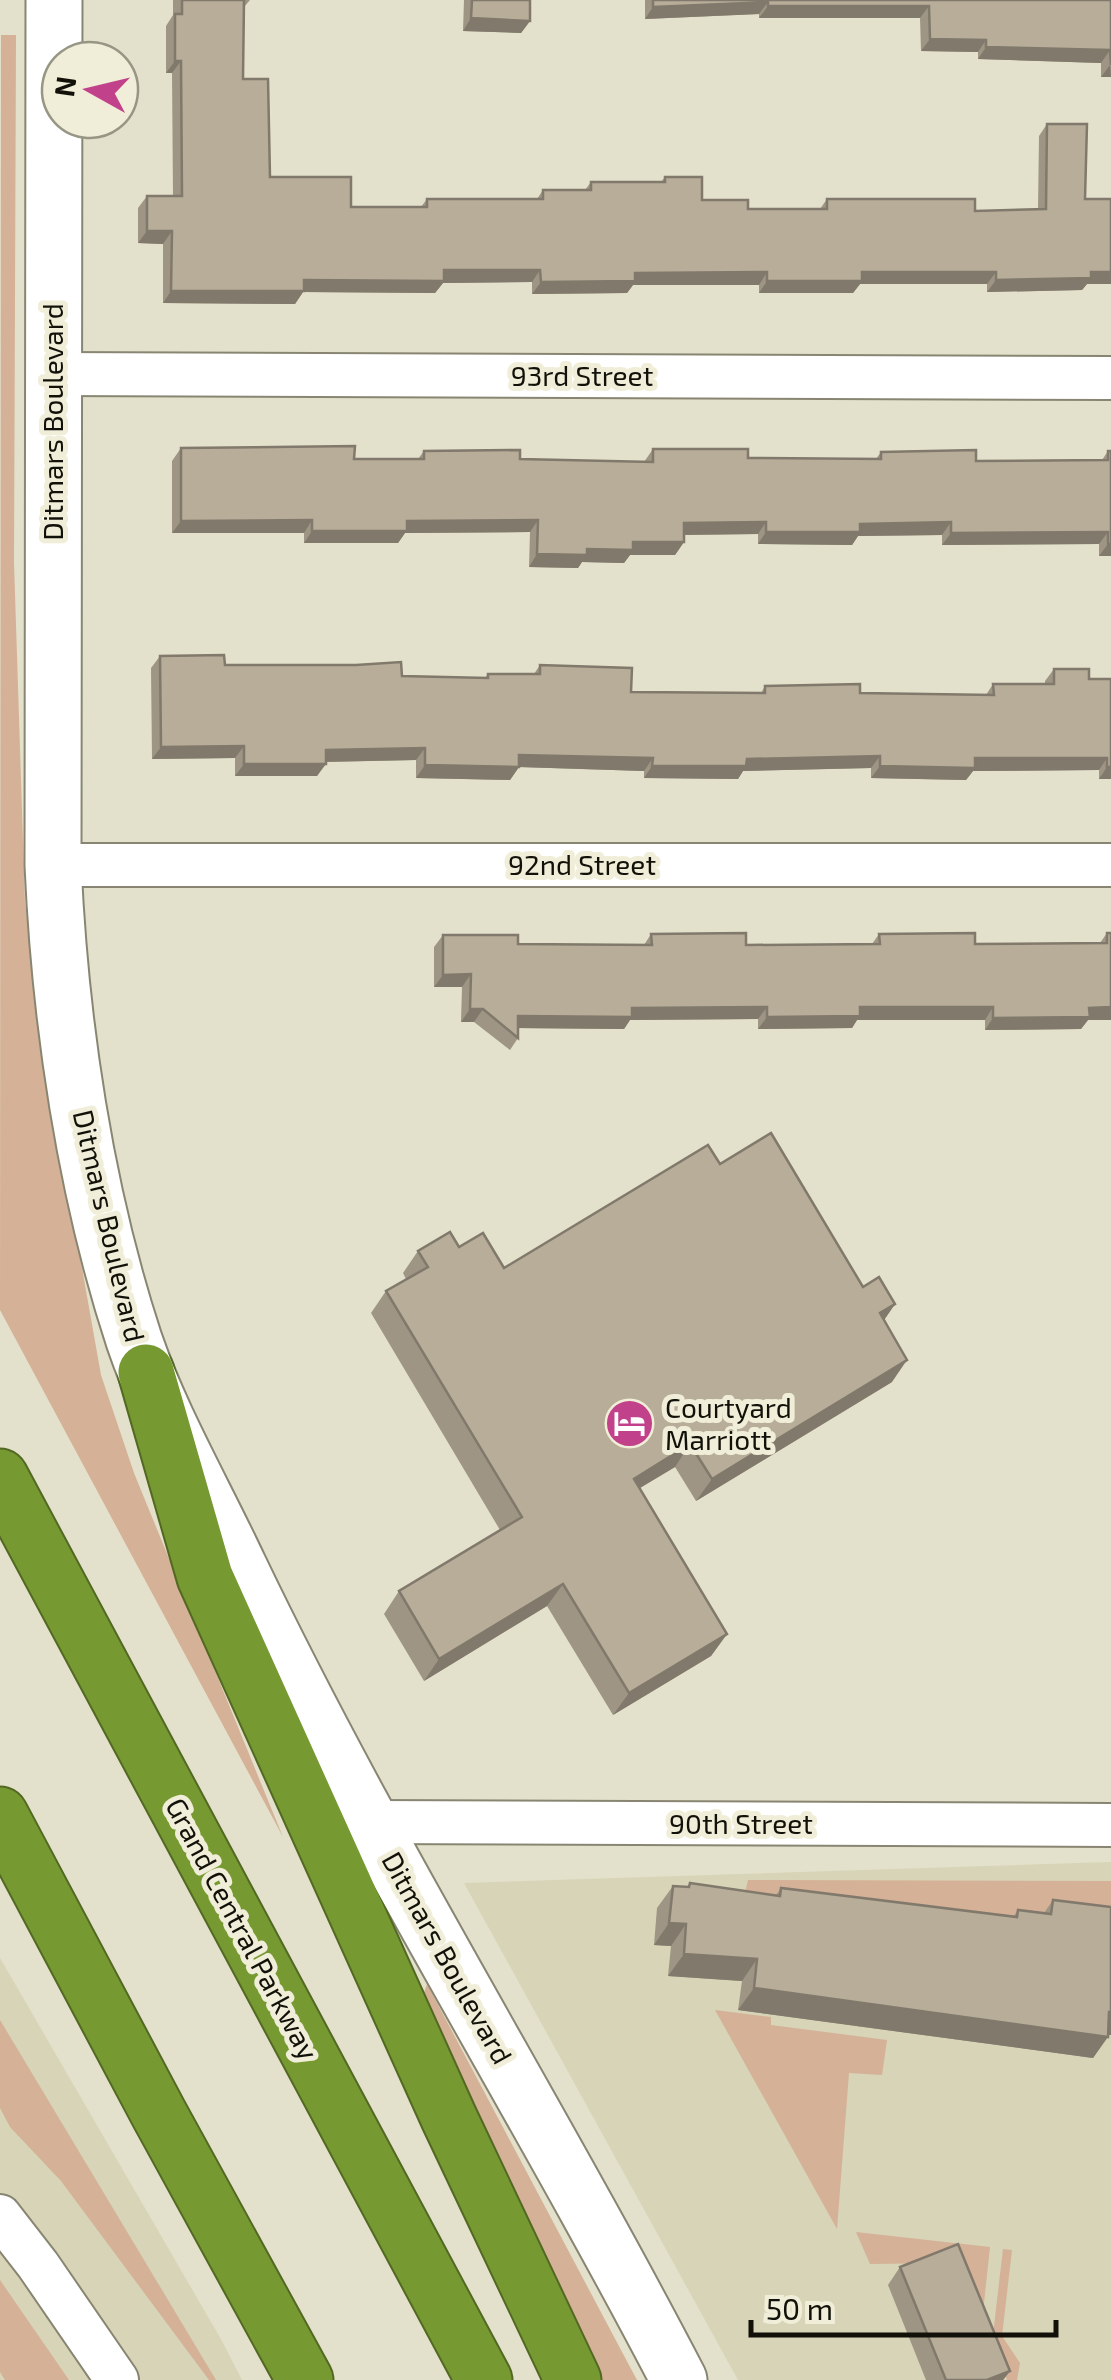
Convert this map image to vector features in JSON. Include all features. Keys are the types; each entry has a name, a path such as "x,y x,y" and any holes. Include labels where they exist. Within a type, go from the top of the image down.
{"highway":[{"path":"146,1372 206,1577 450,2118 574,2380"},
{"name":"Grand Central Parkway","path":"0,1477 484,2380"},
{"path":"0,1815 305,2380"}],"street":[{"name":"Ditmars Boulevard","path":"54,0 53,865 64,1001 89,1156 122,1302 146,1372 256,1605 679,2380"},
{"name":"93rd Street","path":"52,374 1111,378"},
{"name":"92nd Street","path":"53,865 1111,866"},
{"name":"90th Street","path":"372,1822 1111,1825"},
{"path":"0,2216 117,2380"}],"shaded area":[{"path":"1,35 16,35 14,563 25,903 56,1122 101,1375 134,1473 283,1837 0,1310"},
{"path":"1111,1862 1111,2380 738,2380 464,1883"},
{"path":"748,1880 1111,1881 1111,1930 742,1906"},
{"path":"0,1958 222,2341 242,2380 0,2380"},
{"path":"427,1984 637,2380 592,2380 419,2007"},
{"path":"715,2010 771,2017 771,2025 887,2040 882,2075 849,2073 837,2229"},
{"path":"0,2020 216,2380 209,2380 61,2181 10,2127 0,2108"},
{"path":"856,2232 990,2247 980,2340 948,2263 870,2264"},
{"path":"1003,2249 1012,2250 1002,2336 1020,2363 1017,2380 1007,2380 992,2343"},
{"path":"0,2280 69,2380 5,2380 0,2372"}],"building":[{"path":"182,0 244,0 243,79 268,79 270,177 351,177 351,207 427,207 427,199 543,199 543,190 591,190 591,182 665,182 665,177 702,177 702,200 748,200 748,209 827,209 827,199 975,199 975,211 1046,209 1047,124 1087,124 1085,199 1111,199 1111,272 1091,272 1091,278 996,280 996,272 862,272 862,281 767,281 767,272 635,273 635,281 541,282 540,270 444,270 444,281 304,280 304,291 171,291 172,231 147,231 147,196 182,196 181,61 175,61 175,14 182,14"},
{"path":"472,0 530,0 530,21 471,18"},
{"path":"653,0 1111,0 1111,65 1110,50 986,47 986,40 930,39 929,6 768,6 768,2 653,7"},
{"path":"355,446 354,459 424,459 424,451 520,450 520,459 653,462 653,449 748,449 748,458 881,459 881,452 976,450 976,461 1108,460 1111,451 1111,544 1108,532 951,533 951,522 860,524 860,532 766,532 766,522 684,523 684,542 633,542 633,550 587,549 587,555 537,554 538,520 407,521 407,531 312,531 312,520 181,521 181,448"},
{"path":"224,655 225,665 401,662 402,676 488,678 488,674 540,674 540,665 632,668 631,692 765,693 765,686 860,684 860,693 994,695 993,684 1054,684 1054,669 1089,669 1089,679 1111,679 1111,767 1107,767 1107,758 975,758 975,768 880,766 880,756 747,759 746,766 652,766 653,758 519,755 519,767 425,765 425,748 326,750 326,764 244,764 244,746 161,747 160,656"},
{"path":"746,933 746,945 880,944 879,934 975,933 975,944 1107,943 1107,933 1111,933 1111,1007 1089,1008 1090,1017 993,1018 993,1007 860,1007 860,1016 767,1017 767,1007 632,1008 632,1017 518,1016 518,1038 483,1009 470,1009 471,974 443,975 443,935 518,935 518,944 652,945 651,934"},
{"name":"Courtyard Marriott","path":"771,1133 863,1287 879,1277 895,1304 880,1313 907,1360 712,1479 690,1444 634,1479 727,1634 629,1693 563,1584 439,1659 399,1591 522,1517 386,1291 428,1267 418,1251 450,1232 459,1247 483,1233 504,1268 708,1145 720,1164"},
{"path":"690,1883 780,1896 781,1888 1017,1917 1018,1910 1051,1914 1053,1900 1111,1907 1108,2037 754,1988 757,1959 684,1954 686,1924 669,1923 673,1886 689,1887"},
{"path":"958,2244 1010,2371 987,2380 946,2380 900,2267"}],"place":[{"name":"Courtyard Marriott","path":"630,1424"}]}
